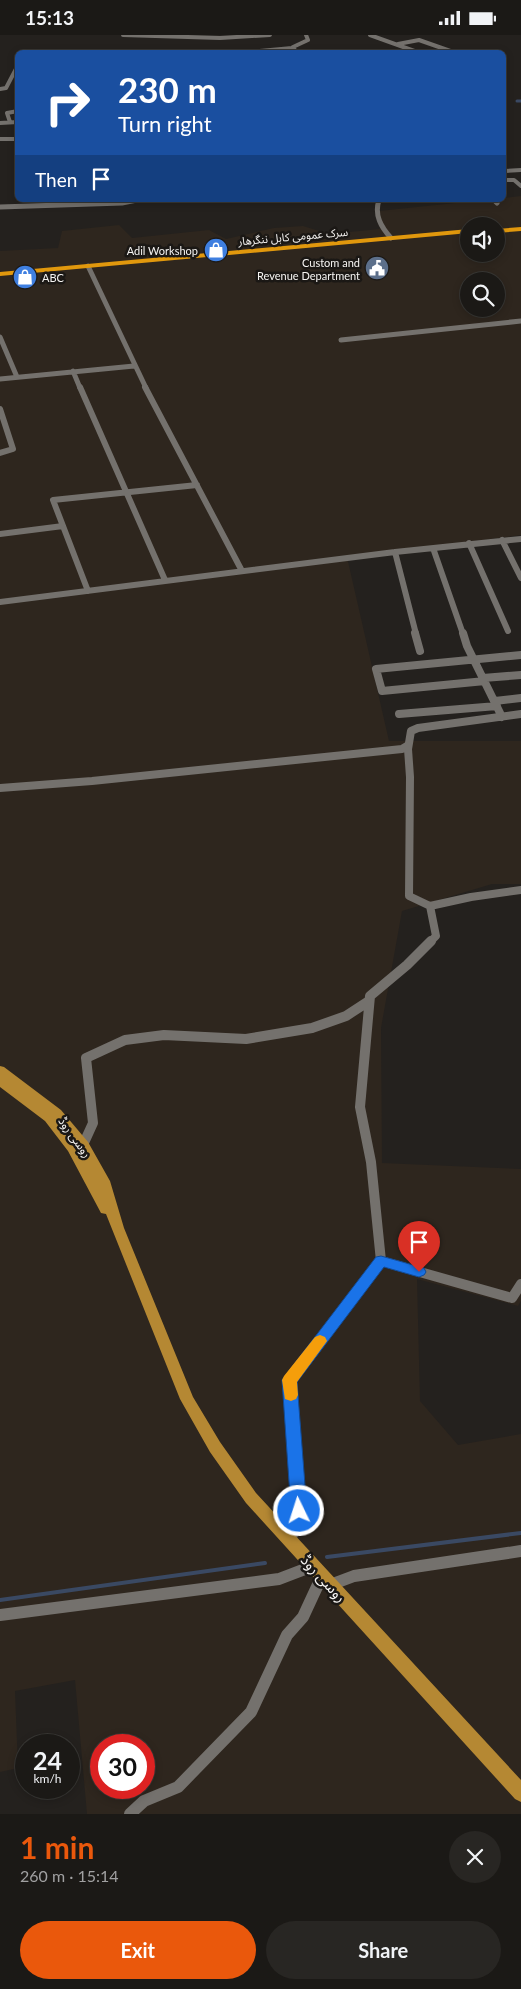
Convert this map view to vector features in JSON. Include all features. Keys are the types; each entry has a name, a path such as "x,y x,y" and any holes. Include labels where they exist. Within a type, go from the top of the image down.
{"highway":[{"path":"505,229 521,228"},
{"name":"سرک عمومی کابل ننگرهار","path":"89,267 460,233"},
{"name":"سرک عمومی کابل ننگرهار","path":"0,275 460,233"}],"main road":[{"name":"روسی روڈ","path":"0,1070 57,1113 83,1145 103,1181 117,1228 187,1399 215,1447 251,1497 521,1793"},
{"name":"روسی روڈ","path":"0,1081 49,1118 73,1149 117,1228"}],"street":[{"path":"124,35 211,37 270,35"},
{"path":"293,50 308,40 306,35"},
{"path":"370,35 413,50"},
{"path":"256,36 260,42"},
{"path":"398,44 419,40 447,50"},
{"path":"0,89 6,88 15,70"},
{"path":"0,83 15,81"},
{"path":"10,122 7,113 15,112"},
{"path":"0,123 15,122"},
{"path":"0,139 15,139"},
{"path":"506,171 521,170"},
{"path":"506,180 514,179 521,186"},
{"path":"0,207 127,202"},
{"path":"379,202 377,214 382,226 391,238"},
{"path":"89,267 134,366 242,571"},
{"path":"340,340 521,321"},
{"path":"0,337 17,377"},
{"path":"0,379 134,366"},
{"path":"73,371 124,492 165,581"},
{"path":"0,409 13,449 0,453"},
{"path":"88,591 53,500 197,485"},
{"path":"0,534 63,526"},
{"path":"0,601 469,543 521,539"},
{"path":"502,540 521,578"},
{"path":"469,543 508,631"},
{"path":"432,548 474,659 502,717"},
{"path":"395,552 420,651"},
{"path":"521,655 376,669 382,691 521,675"},
{"path":"399,714 496,703 521,698"},
{"path":"521,714 418,728 411,731 406,746 410,775 407,855 409,896 430,906 471,897 521,890"},
{"path":"0,788 126,778 402,749 406,746"},
{"path":"290,1541 299,1511 290,1380 381,1261 371,1162 360,1107 369,1001 370,997 408,965 436,937 430,906"},
{"path":"83,1145 93,1123 86,1058 125,1040 154,1036 246,1039 312,1028 346,1016 369,1001"},
{"path":"381,1261 512,1298 521,1284"},
{"path":"0,1615 279,1579 322,1575 354,1576 521,1551"},
{"path":"130,1814 144,1801 178,1787 251,1712 287,1635 303,1617 322,1575"}],"shaded area":[{"path":"521,196 521,535 347,557 389,741 521,741 521,884 492,884 402,911 381,1028 382,1163 521,1169 521,1301 518,1306 417,1279 420,1401 458,1445 521,1434 521,1814 87,1814 75,1680 15,1691 17,1734 15,1734 15,1769 0,1772 0,251 58,248 62,231 119,225 132,238 209,230 226,239 274,228 303,226 329,234 380,229 379,211 465,202 506,202 506,198"}],"waterway":[{"path":"327,1557 521,1533"},
{"path":"0,1600 265,1563"}],"slow traffic":[{"path":"291,1395 290,1380 320,1341"}],"place":[{"name":"Adil Workshop","path":"216,250"},
{"name":"Custom and Revenue Department","path":"377,268"},
{"name":"ABC","path":"25,277"}],"route":[{"path":"299,1511 290,1380 381,1261 419,1272"}]}
